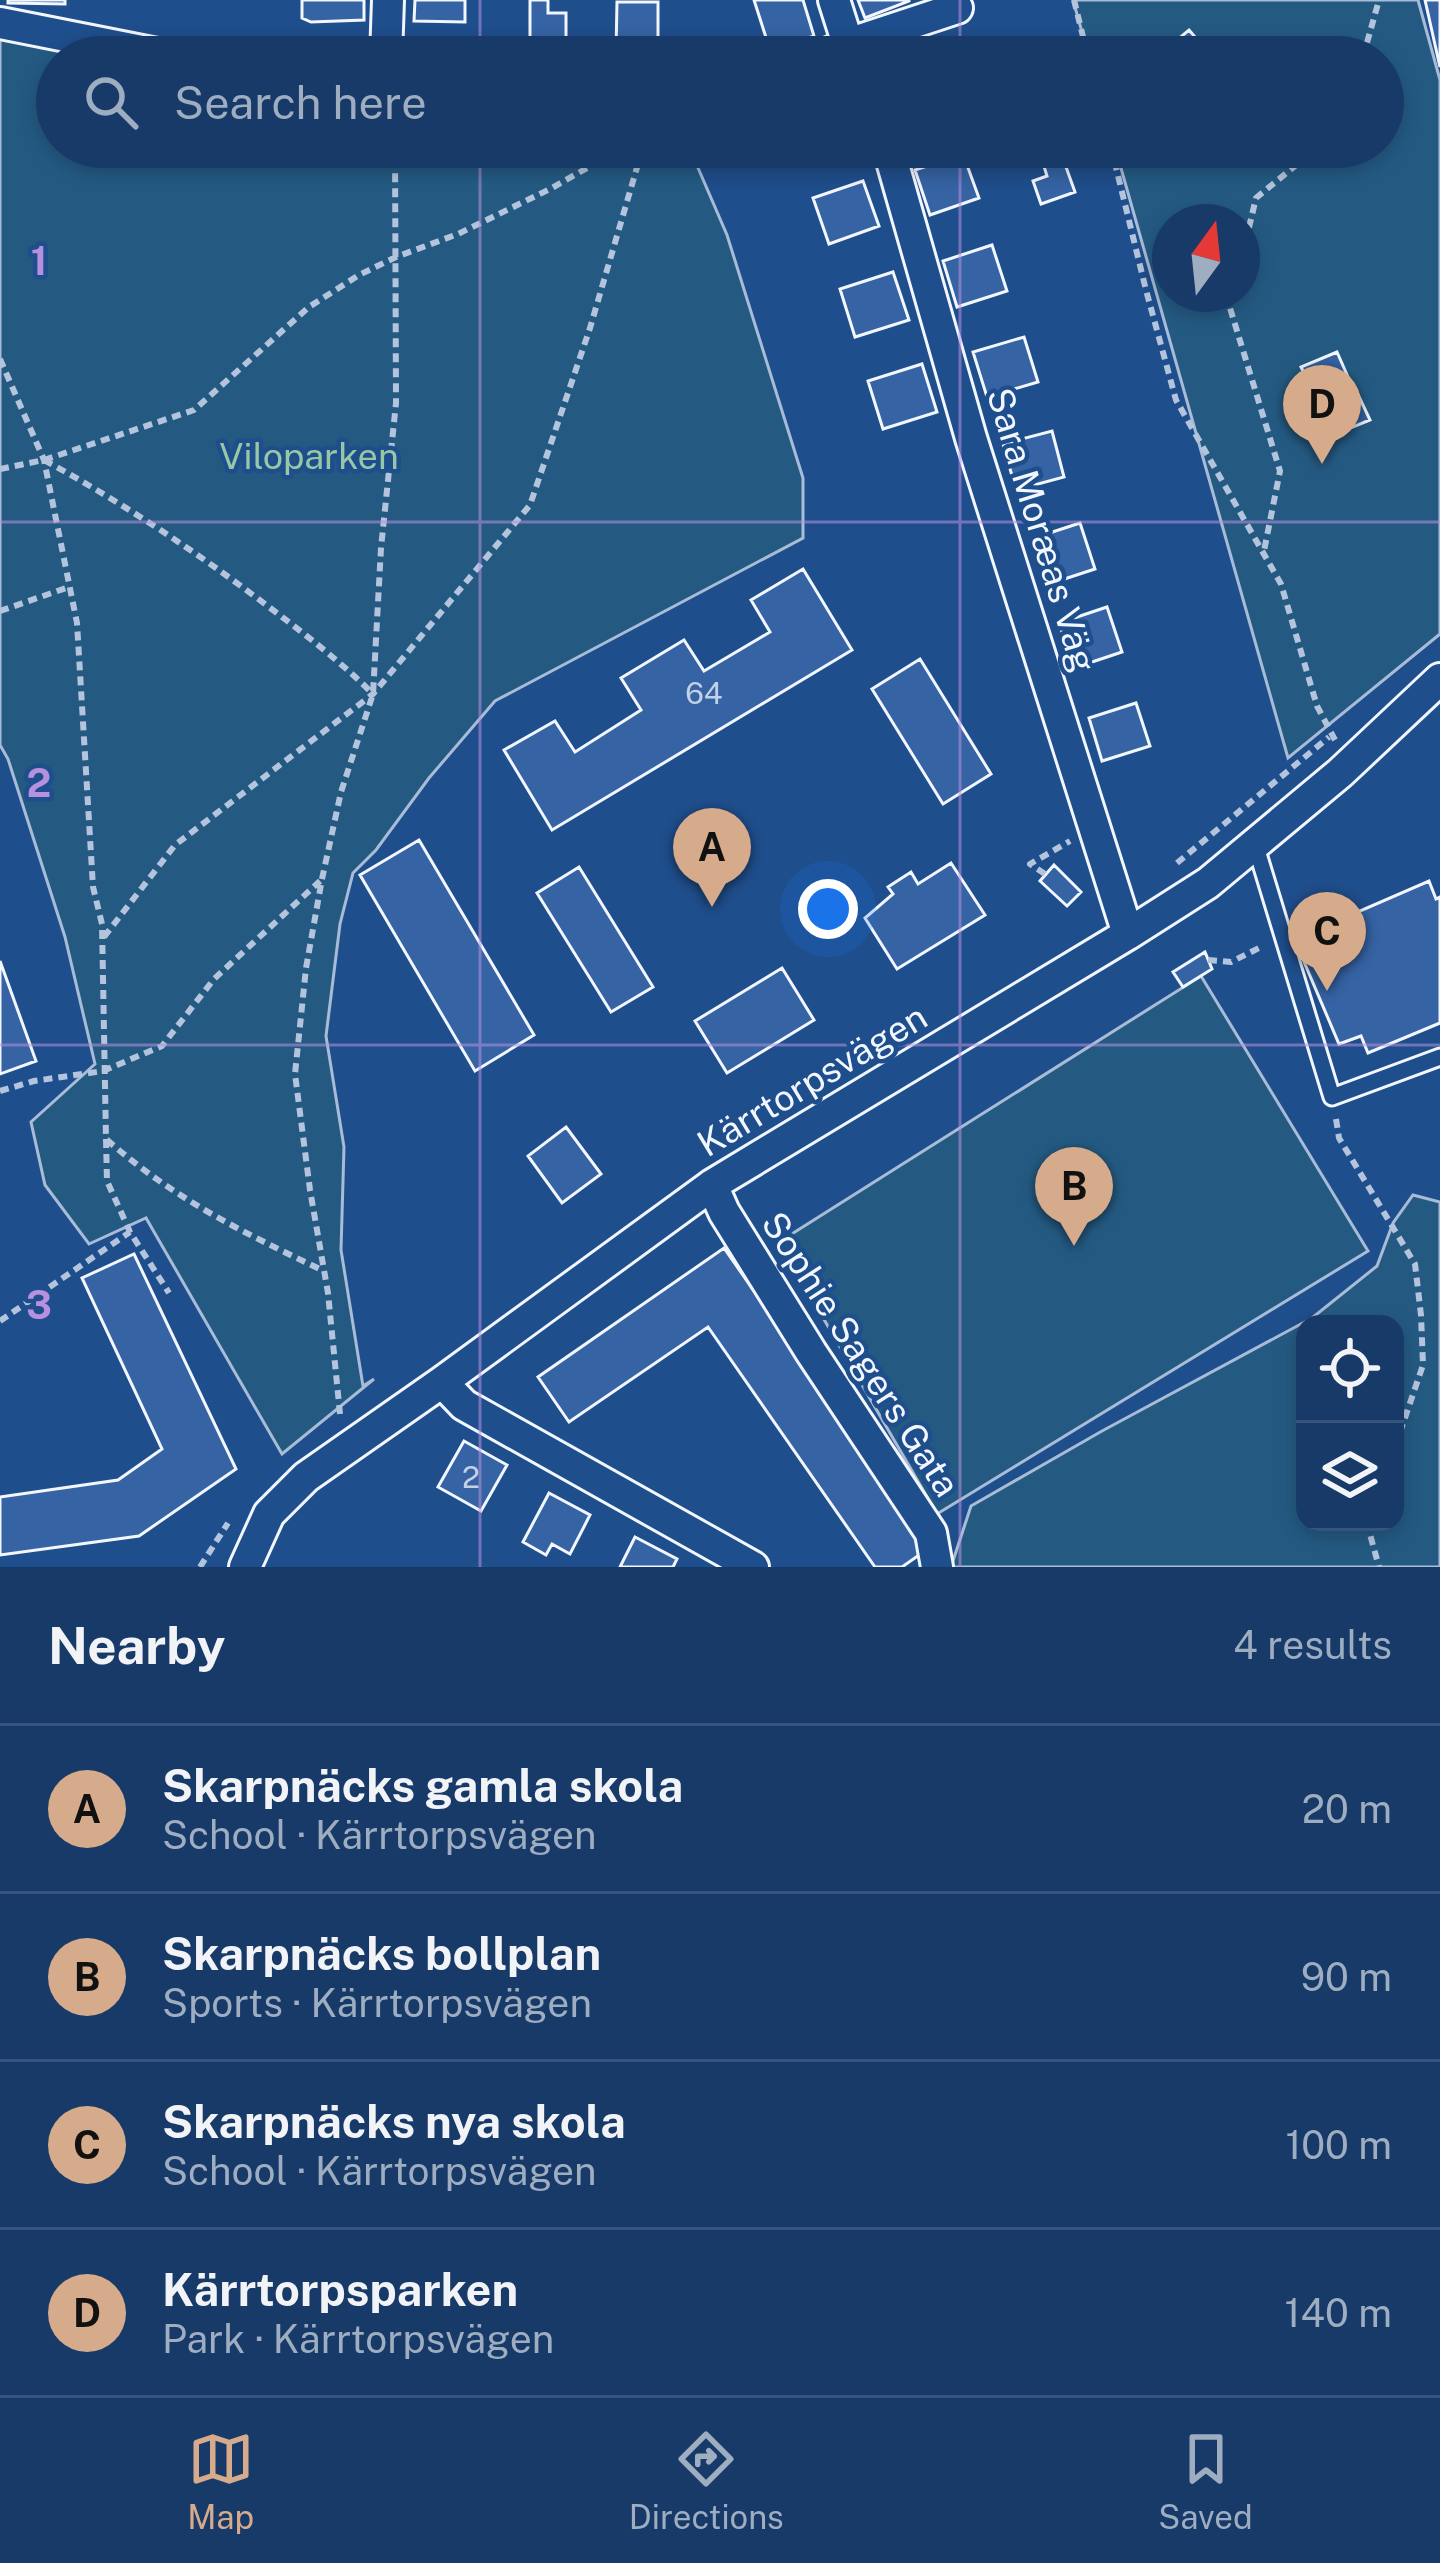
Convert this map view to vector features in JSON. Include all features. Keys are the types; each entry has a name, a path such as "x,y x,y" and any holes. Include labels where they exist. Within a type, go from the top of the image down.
{"street":[{"path":"387,36 388,0"},
{"path":"834,0 839,36"},
{"path":"885,36 957,8"},
{"path":"0,23 66,36"},
{"name":"Sara Moræas Väg","path":"894,168 971,438 1128,934"},
{"name":"Kärrtorpsvägen","path":"245,1567 269,1514 306,1477 712,1185 1208,883 1350,764 1440,679"},
{"name":"Sophie Sagers Gata","path":"712,1185 798,1332 931,1533 937,1567"},
{"path":"442,1382 464,1405 753,1567"}],"lane":[{"path":"1255,844 1332,1097 1440,1057"}],"path":[{"path":"1074,0 1083,36"},
{"path":"1370,36 1379,0"},
{"path":"341,1426 295,1074 306,968 322,879 341,792 373,694 396,404 395,168"},
{"path":"0,469 44,460 194,410 309,307 359,274 458,234 587,168"},
{"path":"103,939 175,845 373,694 530,505 590,328 637,168"},
{"path":"1116,168 1176,400 1281,584 1317,706 1350,764"},
{"path":"1255,204 1292,168"},
{"path":"1231,312 1280,471 1263,555"},
{"path":"0,359 44,460 77,623 93,887 103,939 107,1181 130,1232 169,1293"},
{"path":"44,460 107,494 199,555 336,657 373,694"},
{"path":"0,611 70,587"},
{"path":"1045,874 1030,864 1094,827"},
{"path":"0,1091 103,1071 162,1046 214,979 322,879"},
{"path":"1332,1097 1339,1138 1414,1264 1423,1365 1403,1423"},
{"path":"106,1138 143,1172 228,1226 324,1271"},
{"path":"0,1321 130,1232"},
{"path":"1369,1531 1378,1567"}],"green space":[{"path":"1073,0 1418,0 1440,80 1440,634 1288,758 1162,312 1260,312 1260,204 1152,204 1152,278 1121,168 1404,168 1404,36 1083,36"},
{"name":"Viloparken","path":"0,37 36,44 36,168 698,168 727,235 803,478 803,538 495,701 353,873 340,924 326,1036 344,1147 341,1250 363,1386 374,1379 282,1454 146,1218 89,1244 45,1185 31,1122 95,1064 65,937 0,745"},
{"path":"1201,976 1368,1251 937,1514 779,1242"},
{"path":"1413,1195 1440,1202 1440,1567 951,1567 971,1506 1296,1327 1296,1531 1404,1531 1404,1315 1316,1315 1377,1266 1393,1223"}],"building":[{"path":"65,0 65,4 8,3"},
{"path":"302,0 364,0 364,20 311,22 302,18"},
{"path":"415,0 465,0 465,22 414,21"},
{"path":"530,0 548,0 548,13 566,13 566,36 530,36"},
{"path":"754,0 803,0 814,36 766,36"},
{"path":"858,0 909,0 909,1 865,18"},
{"path":"1425,0 1440,0 1440,67"},
{"path":"617,2 658,2 658,36 616,36"},
{"path":"968,168 979,198 930,215 915,170"},
{"path":"1044,168 1066,168 1075,192 1041,204 1033,181 1047,176"},
{"path":"863,181 879,226 829,244 813,198"},
{"path":"992,245 1007,291 957,307 943,261"},
{"path":"893,272 909,320 855,337 840,289"},
{"path":"1024,337 1038,382 987,397 973,352"},
{"path":"1337,352 1348,377 1314,393 1301,367"},
{"path":"922,364 937,412 883,429 868,381"},
{"path":"1355,388 1370,420 1331,436 1318,404"},
{"path":"1052,431 1064,477 1016,490 1003,444"},
{"path":"1080,523 1095,569 1046,585 1031,539"},
{"path":"803,569 852,650 552,830 504,750 555,721 575,752 641,710 621,678 684,640 704,671 770,632 751,600"},
{"path":"1107,607 1122,652 1074,668 1059,623"},
{"path":"920,659 991,774 943,804 872,689"},
{"path":"1136,703 1150,746 1102,761 1089,718"},
{"path":"419,840 534,1035 475,1071 360,875"},
{"path":"951,863 985,915 897,969 865,918 893,894 888,887 911,872 918,884"},
{"path":"1054,865 1081,892 1067,906 1040,881"},
{"path":"579,867 653,987 611,1012 537,893"},
{"path":"1429,881 1436,899 1440,897 1440,1023 1368,1053 1361,1036 1339,1044 1302,957 1323,948 1316,930"},
{"path":"1205,952 1212,969 1183,987 1173,972"},
{"path":"0,961 36,1061 0,1074"},
{"path":"782,968 814,1020 727,1073 695,1021"},
{"path":"566,1127 601,1174 562,1203 528,1156"},
{"path":"724,1248 932,1546 902,1567 875,1567 708,1327 569,1422 538,1377"},
{"path":"134,1254 236,1469 139,1536 0,1555 0,1497 118,1480 162,1449 82,1278"},
{"path":"464,1441 507,1465 481,1511 438,1487"},
{"path":"549,1493 590,1515 570,1554 552,1544 546,1555 523,1542"},
{"path":"635,1537 677,1559 673,1567 620,1567"}],"place":[{"name":"Kärrtorpsparken","path":"1322,464"},
{"name":"Skarpnäcks gamla skola","path":"712,907"},
{"name":"Skarpnäcks nya skola","path":"1327,991"},
{"name":"Skarpnäcks bollplan","path":"1074,1246"}]}
